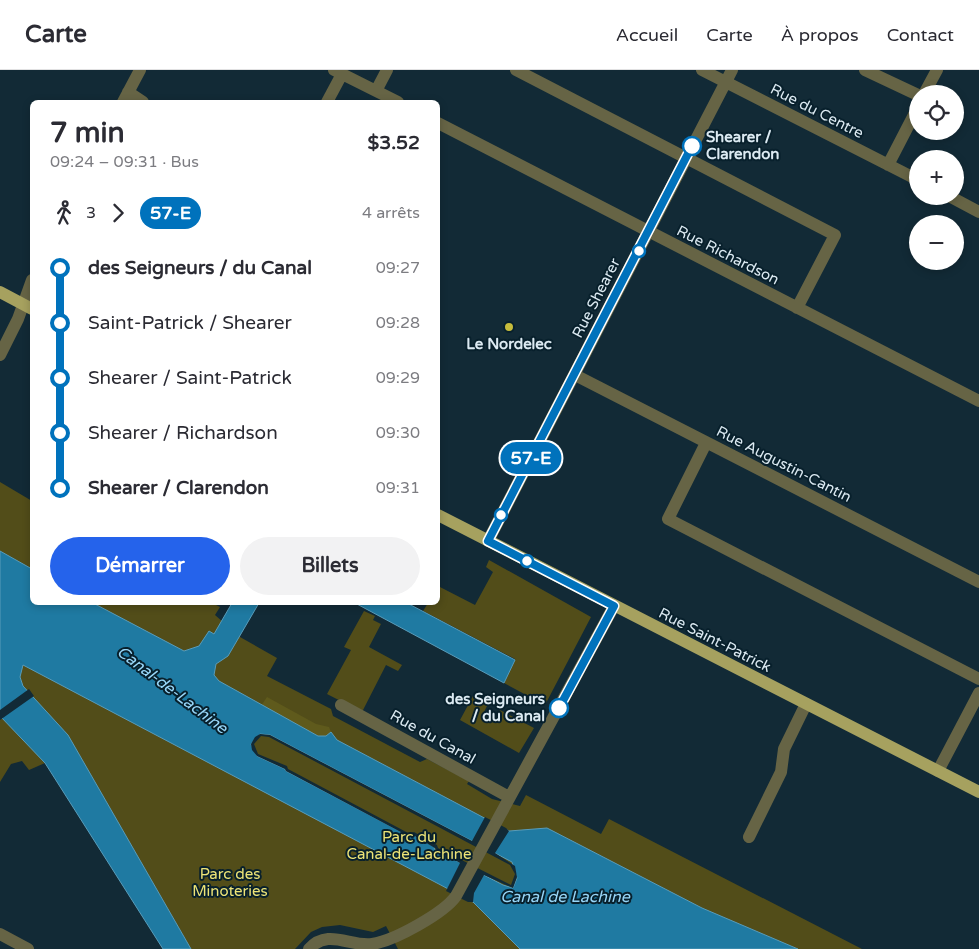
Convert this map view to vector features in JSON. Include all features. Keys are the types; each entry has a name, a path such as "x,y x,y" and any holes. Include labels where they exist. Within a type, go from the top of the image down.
{"main road":[{"path":"0,292 28,307"},
{"name":"Rue Saint-Patrick","path":"440,517 979,792"}],"street":[{"path":"126,97 140,70"},
{"path":"376,91 387,70"},
{"path":"516,70 835,236 797,308"},
{"name":"Rue du Centre","path":"702,70 909,176"},
{"name":"Rue Shearer","path":"488,541 732,70"},
{"path":"865,70 909,91"},
{"path":"928,85 936,70"},
{"path":"328,100 338,72 394,100"},
{"name":"Rue Richardson","path":"440,124 979,401"},
{"path":"888,165 909,124"},
{"path":"964,204 979,212"},
{"path":"0,356 28,307 30,294"},
{"name":"Rue Augustin-Cantin","path":"575,375 979,582"},
{"path":"706,443 668,519 979,679"},
{"path":"309,949 316,943 329,938 369,945 382,942 442,911 456,896 614,606"},
{"path":"938,771 979,693"},
{"path":"749,837 781,772 784,749 806,704"},
{"name":"Rue du Canal","path":"341,706 509,797"},
{"path":"0,934 28,949"}],"green space":[{"name":"Parc du Canal-de-Lachine","path":"0,482 30,500 30,605 216,605 220,607 215,615 240,637 277,658 267,676 331,709 333,716 420,762 427,759 469,781 467,784 492,799 520,806 526,795 601,834 609,819 862,949 398,949 386,926 373,932 340,925 322,927 311,932 295,949 191,949 64,730 45,763 29,770 22,761 11,764 0,782"},
{"path":"489,560 591,617 545,705 504,683 515,659 423,611 427,605 440,605 440,587 475,605 493,572 486,567"},
{"path":"364,611 375,616 373,620 381,624 369,647 402,665 398,671 386,665 362,712 327,694 351,650 344,647"},
{"path":"473,696 488,704 483,714 494,720 500,710 534,728 519,753 460,720"}],"shaded area":[{"path":"267,697 316,724 329,727 331,732 326,736 318,736 261,706"}],"water":[{"name":"Canal de Lachine","path":"0,551 30,568 30,605 97,605 184,651 199,646 209,631 214,634 231,605 258,605 228,656 216,664 214,675 219,681 318,736 326,736 331,732 337,740 509,831 547,828 702,908 798,949 520,949 473,902 23,665 20,677 23,686 68,735 191,949 163,949 45,763 0,716","holes":["260,734 270,735 512,862 517,878 513,888 503,885 434,849 435,847 413,835 411,837 285,769 257,756 251,744"]},
{"path":"359,605 411,605 515,660 504,683"}],"pier":[{"path":"29,689 34,696 0,720 0,710"},
{"path":"260,734 270,735 472,841 485,817 506,828 509,831 495,853 515,866 517,877 513,888 484,875 474,893 473,902 468,902 446,891 460,863 413,835 412,838 285,769 257,756 252,750 251,744 255,737","holes":["261,736 269,737 510,865 515,874 511,885 438,848 437,845 414,832 410,834 288,769 287,766 258,754 254,744"]}],"bus line":[{"name":"57-E","path":"559,708 614,606 488,541 692,146"}],"place":[{"name":"Shearer / Clarendon","path":"692,146"},
{"name":"Le Nordelec","path":"509,327"},
{"name":"des Seigneurs / du Canal","path":"559,708"}],"water label":[{"name":"Canal-de-Lachine","path":"172,690"}],"park label":[{"name":"Parc des Minoteries","path":"230,882"}]}
